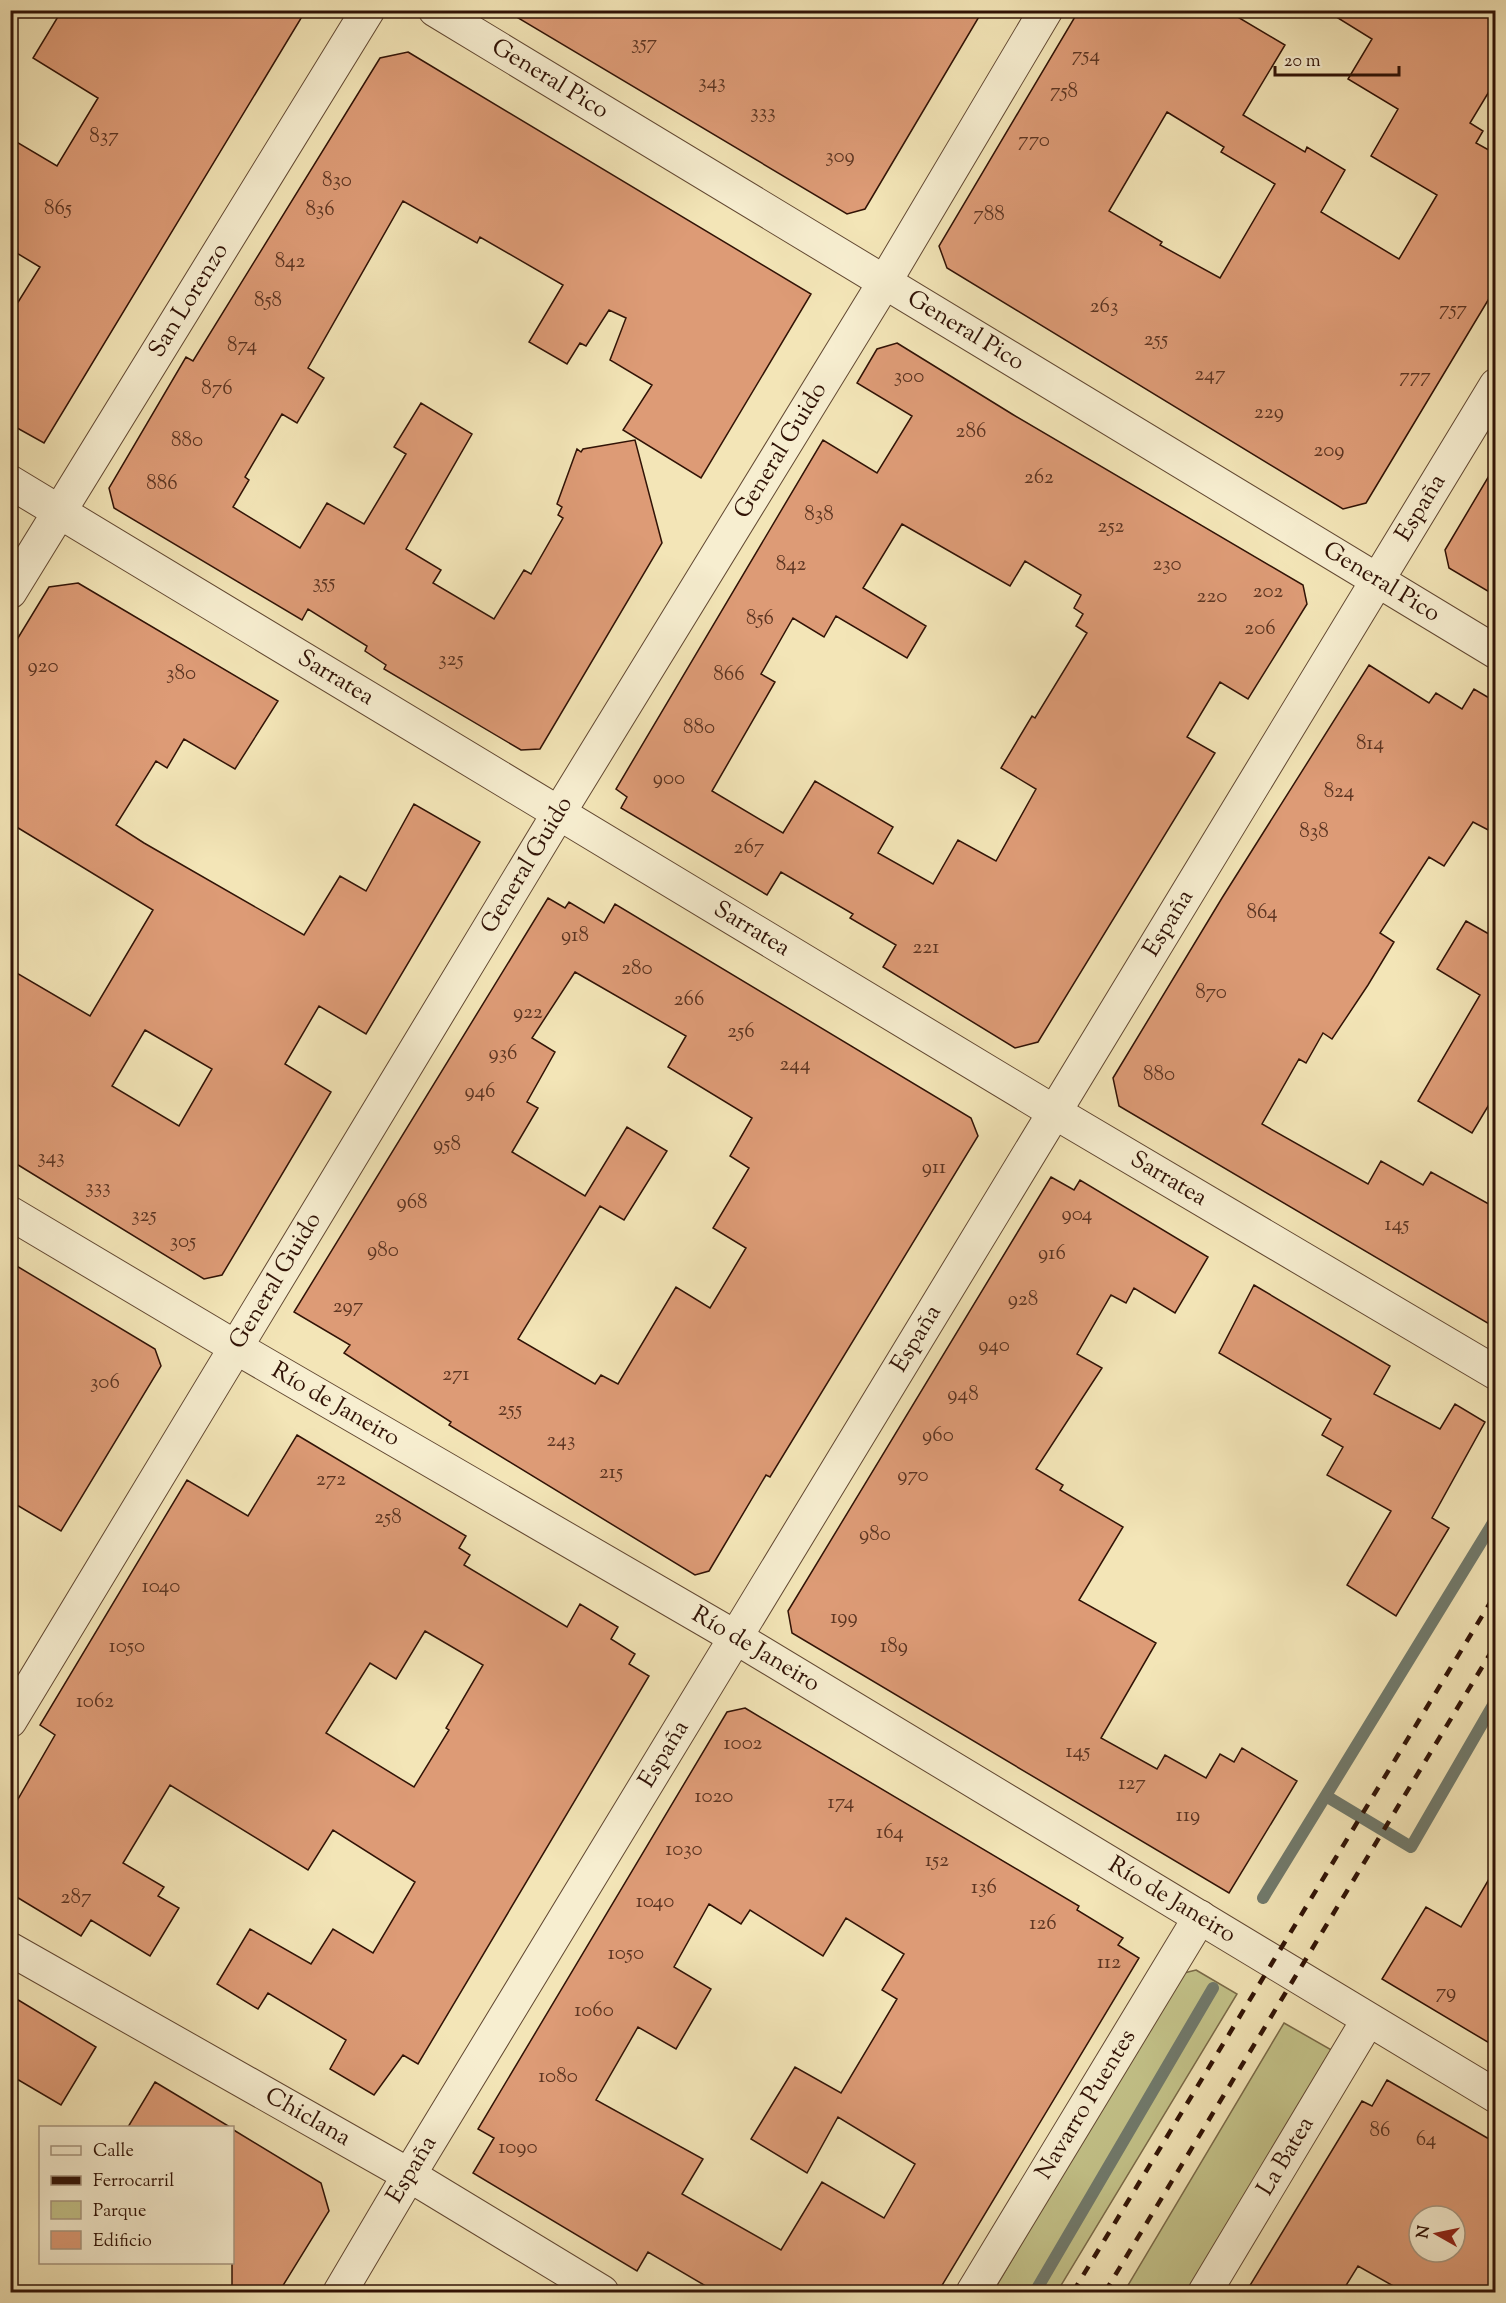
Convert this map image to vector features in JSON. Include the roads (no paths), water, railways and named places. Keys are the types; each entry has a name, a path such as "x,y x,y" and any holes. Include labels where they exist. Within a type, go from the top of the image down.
{"street":[{"name":"San Lorenzo","path":"10,592 368,10"},
{"name":"General Pico","path":"435,10 1496,652"},
{"name":"General Guido","path":"10,1720 560,811 884,283 1046,10"},
{"name":"España","path":"340,2292 1496,385"},
{"name":"Sarratea","path":"10,482 560,811 1056,1113 1496,1372"},
{"name":"Río de Janeiro","path":"10,1213 237,1348 735,1637 1496,2096"},
{"name":"Navarro Puentes","path":"973,2292 1200,1917"},
{"name":"Chiclana","path":"10,1948 409,2175 602,2292"},
{"name":"La Batea","path":"1204,2292 1368,2020"}],"waterway":[{"path":"1263,1898 1496,1518"},
{"path":"1326,1796 1411,1847 1496,1700"},
{"path":"1035,2292 1213,1988"}],"railway":[{"path":"1073,2292 1496,1593"},
{"path":"1105,2292 1496,1644"}]}
